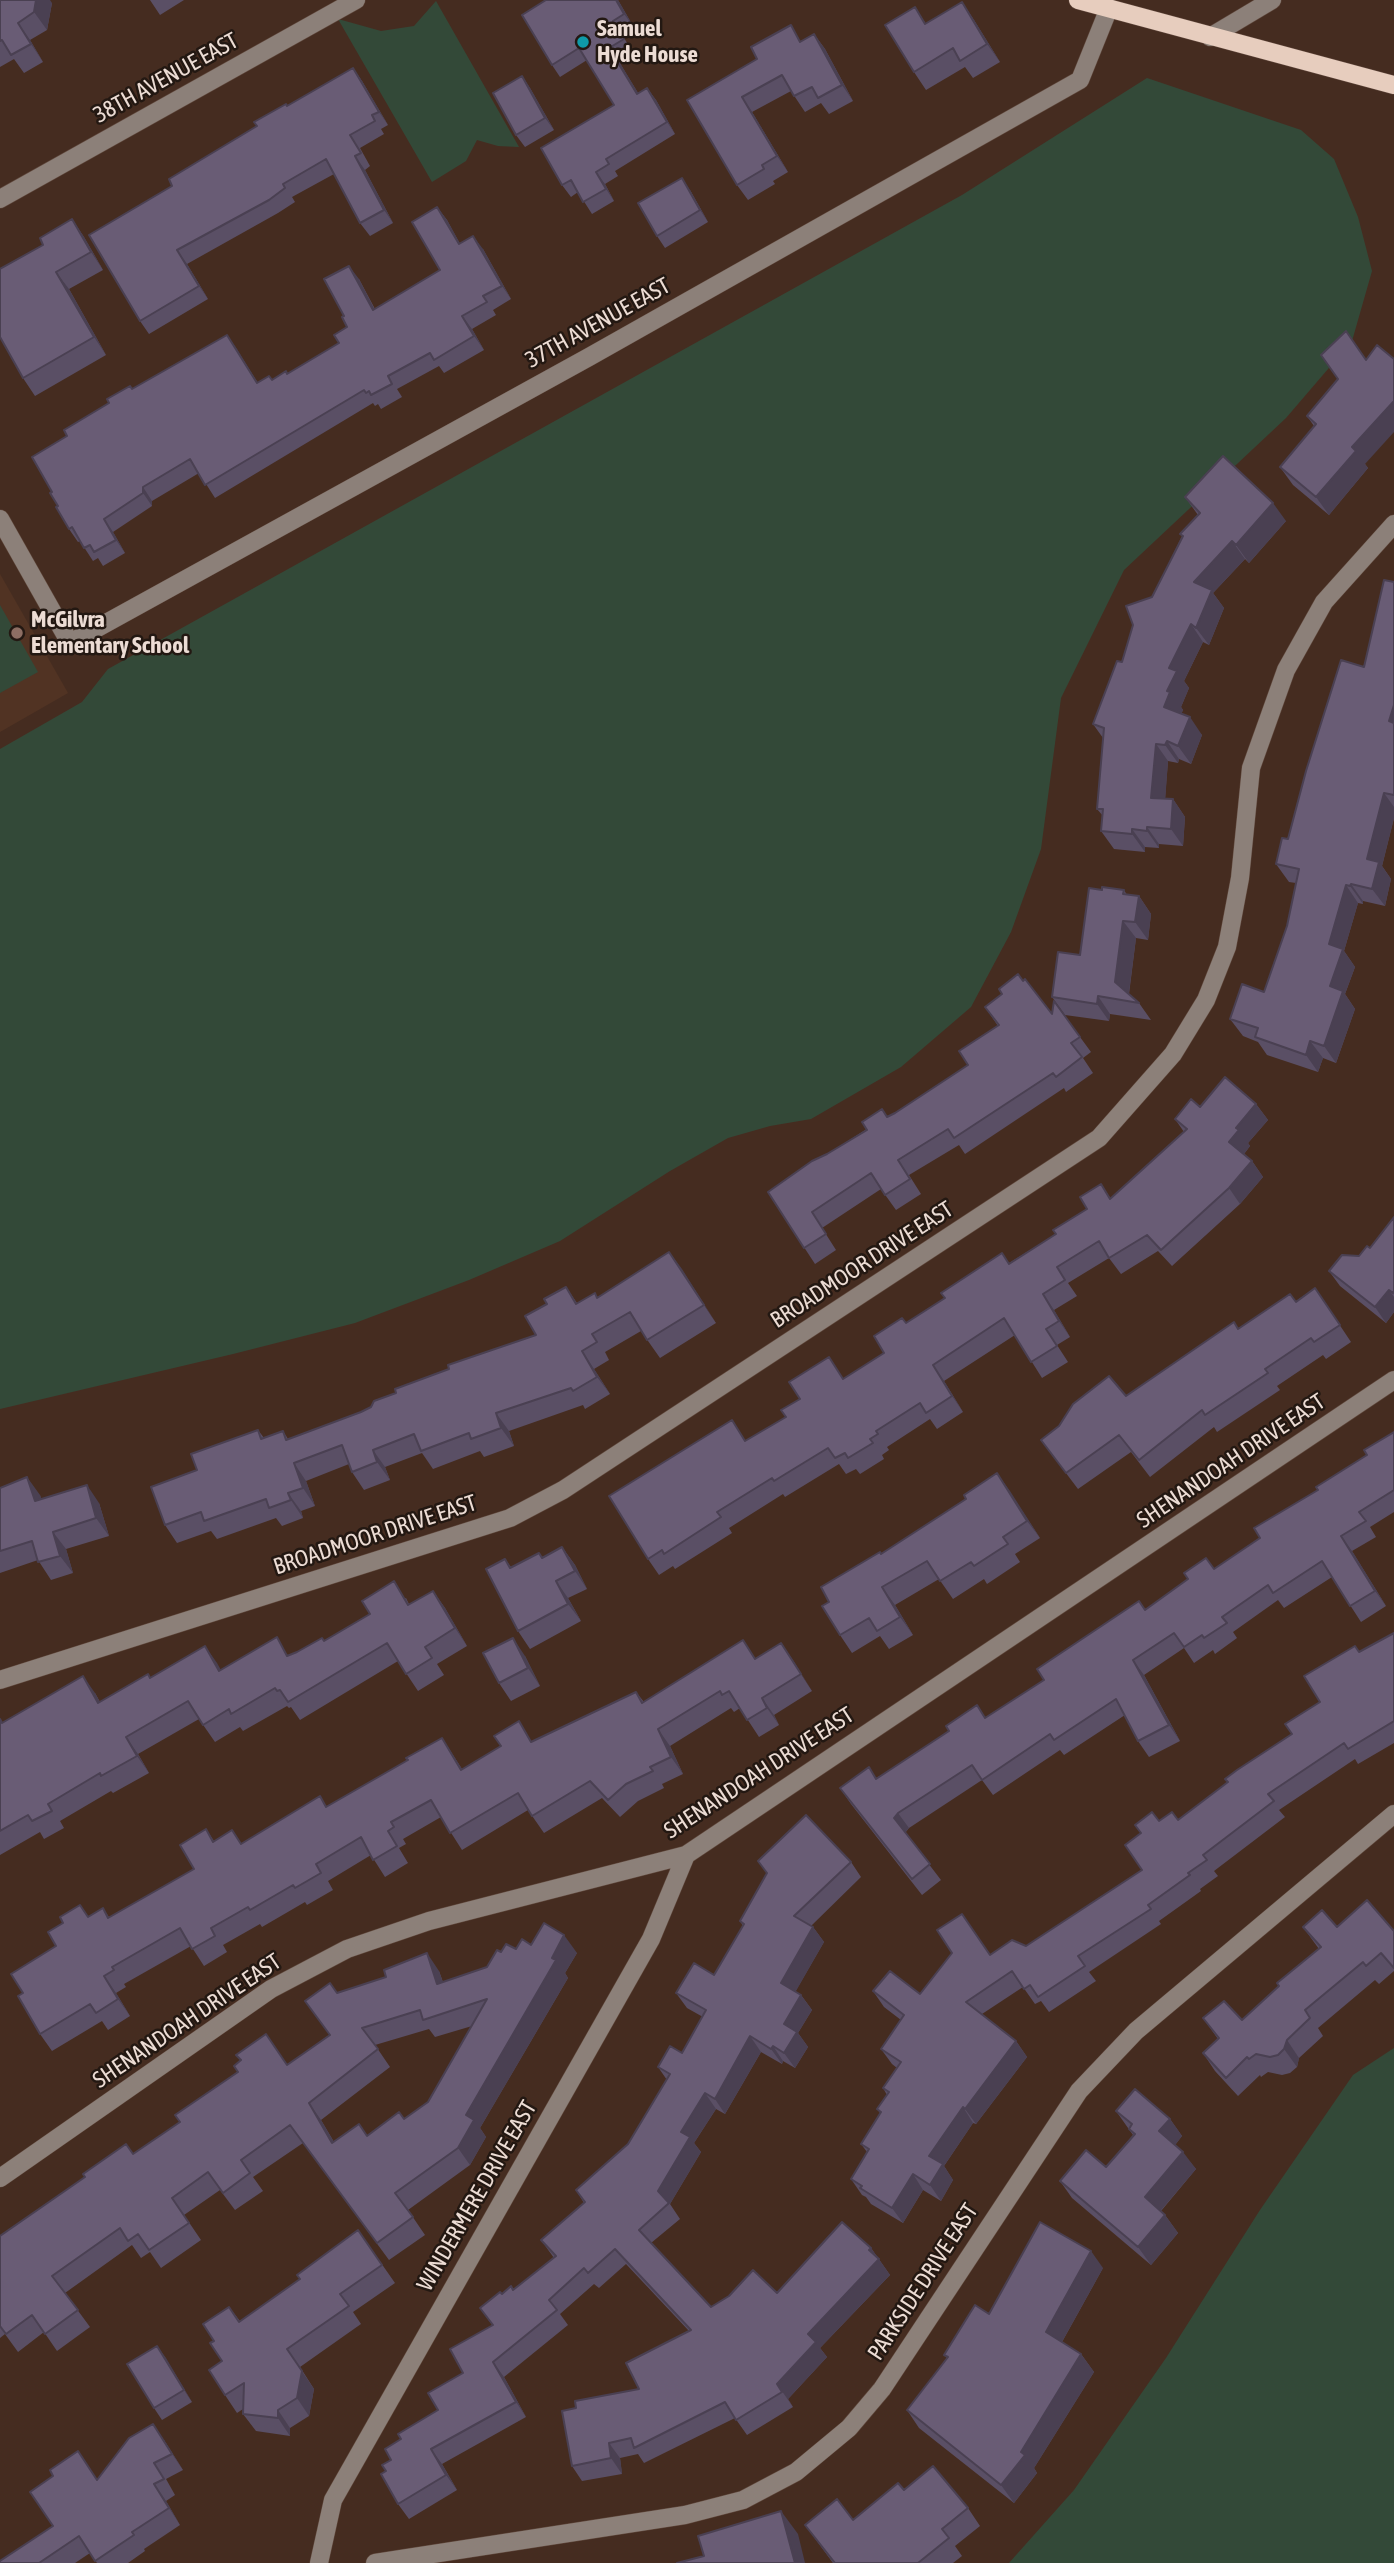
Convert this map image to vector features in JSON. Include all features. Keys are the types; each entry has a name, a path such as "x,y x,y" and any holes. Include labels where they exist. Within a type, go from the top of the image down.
{"main road":[{"path":"1078,0 1394,85"}],"street":[{"name":"38TH AVENUE EAST","path":"0,199 356,0"},
{"path":"1210,37 1272,0"},
{"name":"37TH AVENUE EAST","path":"0,519 70,643 589,357 1080,80 1109,8"},
{"name":"BROADMOOR DRIVE EAST","path":"0,1680 510,1518 562,1490 1099,1139 1173,1054 1206,1000 1227,947 1241,878 1251,768 1286,670 1324,602 1394,524"},
{"name":"SHENANDOAH DRIVE EAST","path":"0,2178 271,1989 347,1949 429,1921 686,1855 1394,1380"},
{"name":"PARKSIDE DRIVE EAST","path":"375,2563 685,2515 743,2500 796,2472 849,2428 882,2389 1079,2091 1136,2031 1394,1814"},
{"name":"WINDERMERE DRIVE EAST","path":"319,2563 333,2500 651,1939 686,1855"}],"shaded area":[{"name":"McGilvra Elementary School","path":"0,574 68,693 0,732"}],"green space":[{"path":"436,1 519,147 498,146 477,140 466,161 432,182 338,19 381,31 414,26"},
{"path":"1147,78 1301,130 1334,159 1358,217 1372,271 1352,341 1286,418 1124,570 1061,698 1041,849 1011,932 971,1007 901,1067 811,1119 770,1126 728,1138 670,1171 560,1241 469,1280 355,1323 0,1409 0,749 82,702 108,669 962,195"},
{"path":"0,605 38,672 0,693"},
{"path":"1394,2048 1394,2563 1009,2563 1074,2490 1166,2358 1260,2210 1353,2075"}],"building":[{"path":"0,0 36,0 34,12 18,23 31,44 11,55 2,40 0,41"},
{"path":"546,0 616,0 624,14 613,21 624,39 609,48 637,94 647,88 667,122 606,159 609,164 596,172 606,189 583,202 571,180 562,185 541,148 614,105 579,48 552,65 522,15"},
{"path":"962,2 987,44 960,61 953,48 914,72 885,25 915,7 925,24"},
{"path":"791,25 800,42 814,34 842,85 818,98 812,87 794,96 782,75 742,97 777,156 762,165 764,169 737,185 687,100 757,59 751,47"},
{"path":"353,68 379,112 372,115 375,121 350,135 361,153 355,156 384,210 360,223 326,159 283,184 285,188 269,200 177,250 199,286 140,321 89,235 172,186 169,179 257,126 254,122"},
{"path":"522,76 545,118 516,135 493,93"},
{"path":"682,178 700,210 657,236 638,203"},
{"path":"437,207 459,244 473,236 502,286 483,296 487,302 462,316 474,336 434,360 430,353 388,376 392,384 371,395 364,390 205,485 190,459 143,487 143,493 104,519 116,540 94,552 90,545 84,548 56,507 58,506 50,493 52,492 32,457 67,436 64,430 109,403 107,399 130,386 132,389 227,335 257,383 269,376 272,380 286,371 287,374 339,343 334,335 347,327 324,279 349,266 373,310 440,270 412,222"},
{"path":"72,219 91,252 56,272 94,337 23,378 0,337 0,269 43,245 40,238"},
{"path":"1346,331 1366,360 1377,345 1394,359 1394,401 1352,447 1356,451 1316,497 1280,467 1316,424 1307,416 1338,379 1321,355"},
{"path":"1223,456 1273,503 1236,545 1232,541 1194,582 1212,590 1196,628 1191,624 1169,668 1177,671 1167,691 1170,692 1164,707 1190,717 1178,746 1167,741 1165,745 1156,744 1151,798 1173,799 1171,829 1147,827 1147,831 1132,829 1132,834 1101,831 1103,809 1097,809 1104,728 1093,724 1117,661 1122,662 1133,625 1126,606 1152,597 1183,536 1180,534 1200,513 1185,497"},
{"path":"1384,580 1394,582 1394,705 1389,721 1394,723 1394,795 1384,793 1367,859 1379,862 1372,889 1346,885 1329,944 1343,949 1330,986 1343,991 1324,1046 1310,1041 1306,1055 1255,1037 1258,1028 1230,1019 1242,984 1264,992 1287,926 1299,869 1276,864 1282,838 1288,839 1341,660 1364,667"},
{"path":"1102,887 1124,890 1123,894 1139,896 1135,922 1123,921 1115,982 1139,1003 1098,996 1097,1004 1052,997 1058,952 1080,955 1089,888 1102,890"},
{"path":"1018,974 1052,1014 1054,1001 1080,1037 1071,1043 1082,1057 1056,1077 1053,1073 954,1138 948,1129 898,1160 910,1179 885,1195 871,1173 812,1212 826,1234 804,1248 768,1192 812,1161 867,1130 862,1122 882,1109 887,1117 895,1113 968,1065 959,1051 999,1025 985,1007 1002,994 999,989"},
{"path":"1225,1077 1256,1104 1236,1128 1239,1130 1229,1142 1252,1161 1229,1188 1161,1250 1147,1235 1109,1258 1099,1241 1057,1267 1065,1280 1043,1294 1059,1321 1046,1329 1057,1346 1031,1362 1004,1318 933,1365 952,1396 926,1413 920,1403 876,1431 878,1434 870,1439 873,1443 848,1458 845,1453 835,1458 828,1448 774,1481 772,1478 717,1512 721,1517 664,1554 662,1550 648,1559 609,1496 732,1420 745,1441 786,1417 781,1410 800,1399 789,1382 829,1357 843,1379 884,1353 874,1336 902,1318 906,1323 945,1298 941,1293 1002,1253 1009,1264 1056,1234 1053,1230 1087,1209 1080,1197 1101,1184 1110,1199 1187,1129 1175,1119 1191,1099 1200,1107"},
{"path":"1394,1217 1394,1291 1393,1293 1389,1290 1375,1307 1329,1271 1342,1255 1359,1256 1367,1246 1370,1248"},
{"path":"669,1252 704,1305 647,1340 630,1312 592,1334 597,1342 582,1351 597,1377 573,1391 571,1388 496,1413 501,1428 471,1439 469,1433 421,1451 414,1434 373,1450 377,1462 352,1472 342,1445 294,1463 303,1488 288,1493 291,1500 269,1508 266,1499 204,1521 201,1512 165,1525 151,1487 197,1470 191,1454 258,1430 261,1439 283,1431 286,1440 361,1412 371,1407 374,1401 396,1393 395,1389 449,1369 448,1365 536,1335 525,1316 547,1304 544,1299 566,1287 576,1304 595,1293 597,1298"},
{"path":"1315,1288 1340,1325 1314,1342 1311,1338 1265,1369 1268,1373 1205,1415 1202,1410 1139,1460 1119,1435 1066,1473 1041,1440 1059,1426 1073,1404 1109,1376 1126,1396 1234,1322 1238,1329 1290,1294 1296,1302"},
{"path":"1394,1432 1394,1490 1359,1512 1366,1521 1341,1536 1375,1591 1350,1606 1322,1561 1273,1593 1268,1585 1222,1617 1227,1623 1204,1638 1202,1635 1184,1647 1174,1633 1133,1660 1169,1725 1138,1741 1116,1699 1054,1740 1050,1734 982,1780 972,1765 894,1818 930,1864 912,1879 840,1788 869,1767 876,1779 949,1731 946,1726 977,1705 985,1718 1044,1680 1037,1669 1139,1601 1145,1610 1188,1579 1184,1573 1206,1558 1214,1569 1260,1538 1254,1528 1318,1490 1316,1487 1367,1455 1364,1450"},
{"path":"997,1473 1027,1521 1003,1537 1008,1544 974,1566 971,1562 940,1581 927,1561 882,1587 900,1617 877,1631 869,1618 840,1635 822,1606 829,1602 821,1587 880,1552 881,1554 966,1499 964,1495"},
{"path":"27,1477 35,1501 87,1485 96,1518 53,1532 60,1556 38,1562 32,1541 0,1551 0,1488"},
{"path":"562,1547 575,1571 556,1581 568,1604 518,1631 486,1569 505,1559 510,1568 539,1553 542,1558"},
{"path":"394,1581 408,1605 433,1591 455,1628 425,1647 432,1658 406,1674 387,1643 288,1702 280,1690 275,1688 231,1714 229,1709 203,1725 188,1701 126,1737 137,1756 101,1776 100,1773 48,1804 52,1811 32,1821 28,1815 0,1831 0,1719 2,1723 83,1676 98,1703 148,1674 150,1678 205,1646 219,1671 277,1637 287,1656 322,1638 324,1641 370,1614 362,1601"},
{"path":"1394,1633 1394,1721 1348,1749 1344,1743 1268,1794 1274,1801 1203,1855 1207,1860 1148,1905 1151,1909 1078,1956 1085,1966 1038,1997 1030,1985 1024,1989 1012,1971 966,2002 1016,2041 965,2109 963,2107 929,2156 943,2164 930,2185 913,2174 892,2208 860,2188 862,2186 851,2179 869,2149 861,2144 881,2112 877,2109 889,2092 883,2088 901,2062 881,2049 904,2015 873,1991 890,1971 920,1994 952,1953 937,1930 962,1914 990,1955 1012,1940 1026,1946 1142,1870 1125,1845 1141,1833 1135,1825 1152,1812 1159,1821 1172,1812 1178,1820 1228,1782 1225,1779 1292,1734 1285,1724 1320,1702 1304,1676 1355,1646 1359,1652"},
{"path":"513,1638 528,1668 499,1683 483,1653"},
{"path":"743,1640 755,1659 781,1643 801,1674 762,1698 767,1708 747,1720 729,1691 722,1695 720,1691 658,1729 671,1757 650,1767 653,1771 626,1784 608,1800 590,1781 532,1816 518,1793 450,1833 431,1800 391,1822 394,1827 388,1831 397,1846 373,1860 361,1837 316,1864 321,1873 295,1888 293,1885 250,1910 248,1907 211,1928 215,1936 192,1949 180,1928 112,1967 114,1970 104,1976 118,1999 96,2013 90,2004 40,2034 18,1996 23,1993 11,1974 56,1946 48,1932 63,1923 60,1917 80,1905 88,1917 103,1908 108,1918 194,1869 180,1845 206,1829 213,1842 232,1830 241,1844 320,1796 326,1807 442,1738 461,1770 501,1746 494,1736 519,1721 531,1742 636,1692 642,1703"},
{"path":"806,1815 851,1862 794,1916 813,1927 781,1983 801,1995 784,2024 797,2032 784,2053 773,2046 771,2049 750,2036 715,2099 705,2093 681,2132 690,2137 658,2191 669,2203 639,2230 711,2307 729,2296 753,2270 777,2293 842,2222 871,2248 869,2250 879,2259 808,2334 816,2342 777,2384 782,2392 736,2420 725,2402 634,2448 631,2438 609,2443 611,2458 572,2466 562,2411 576,2408 575,2401 639,2389 626,2363 691,2330 615,2249 588,2273 584,2268 549,2300 557,2310 493,2362 516,2402 431,2449 446,2475 398,2504 381,2474 386,2471 382,2465 391,2460 385,2449 401,2439 398,2434 438,2410 428,2393 463,2373 450,2349 493,2325 480,2308 511,2286 513,2290 556,2256 541,2240 585,2202 576,2190 628,2144 670,2074 658,2067 670,2046 682,2053 706,2010 676,1993 694,1963 714,1975 744,1924 740,1921 767,1873 758,1861"},
{"path":"1367,1900 1394,1931 1394,1968 1381,1953 1366,1966 1363,1962 1305,2010 1310,2018 1287,2040 1278,2055 1270,2057 1256,2054 1249,2059 1247,2057 1226,2078 1203,2053 1219,2038 1203,2018 1224,2001 1242,2020 1279,1986 1277,1983 1321,1947 1303,1927 1322,1910 1337,1927"},
{"path":"544,1923 564,1935 552,1958 556,1960 466,2115 474,2120 458,2148 395,2193 413,2217 377,2243 290,2125 241,2160 250,2173 223,2193 208,2172 172,2198 189,2223 149,2250 138,2234 128,2241 120,2228 52,2276 78,2310 45,2334 32,2315 6,2334 0,2326 0,2236 85,2177 83,2174 126,2144 133,2154 180,2122 175,2115 238,2072 234,2066 241,2060 236,2055 266,2034 287,2065 330,2035 305,2001 330,1983 337,1993 386,1977 384,1970 427,1953 437,1984 487,1967 497,1950 501,1952 506,1944 516,1949 522,1939 531,1945","holes":["487,1999 428,2102 404,2119 399,2112 367,2136 359,2124 332,2143 309,2103 378,2049 362,2028 420,2010 423,2020"]},
{"path":"1135,2089 1170,2119 1159,2131 1183,2152 1145,2197 1165,2215 1138,2247 1060,2181 1086,2150 1106,2167 1135,2134 1129,2129 1132,2124 1116,2111"},
{"path":"1040,2222 1091,2251 1046,2332 1081,2354 1021,2452 1025,2455 1001,2485 907,2410 948,2357 944,2355 975,2305 989,2314"},
{"path":"358,2230 382,2265 340,2294 349,2306 287,2349 302,2371 297,2398 278,2410 278,2418 243,2414 244,2383 225,2395 209,2370 222,2361 210,2343 214,2341 203,2324 229,2307 239,2322 300,2279 297,2275"},
{"path":"157,2346 184,2390 154,2408 127,2364"},
{"path":"153,2424 172,2454 154,2463 164,2479 154,2484 169,2508 95,2561 79,2536 39,2563 0,2563 53,2526 30,2492 53,2476 50,2470 78,2451 97,2480 129,2438"},
{"path":"933,2466 968,2508 942,2529 949,2538 918,2563 835,2563 805,2525 837,2499 853,2520 898,2483 904,2490"},
{"path":"781,2511 795,2563 677,2563 704,2556 698,2536"}],"place":[{"name":"Samuel Hyde House","path":"583,42"},
{"name":"McGilvra Elementary School","path":"17,633"}]}
